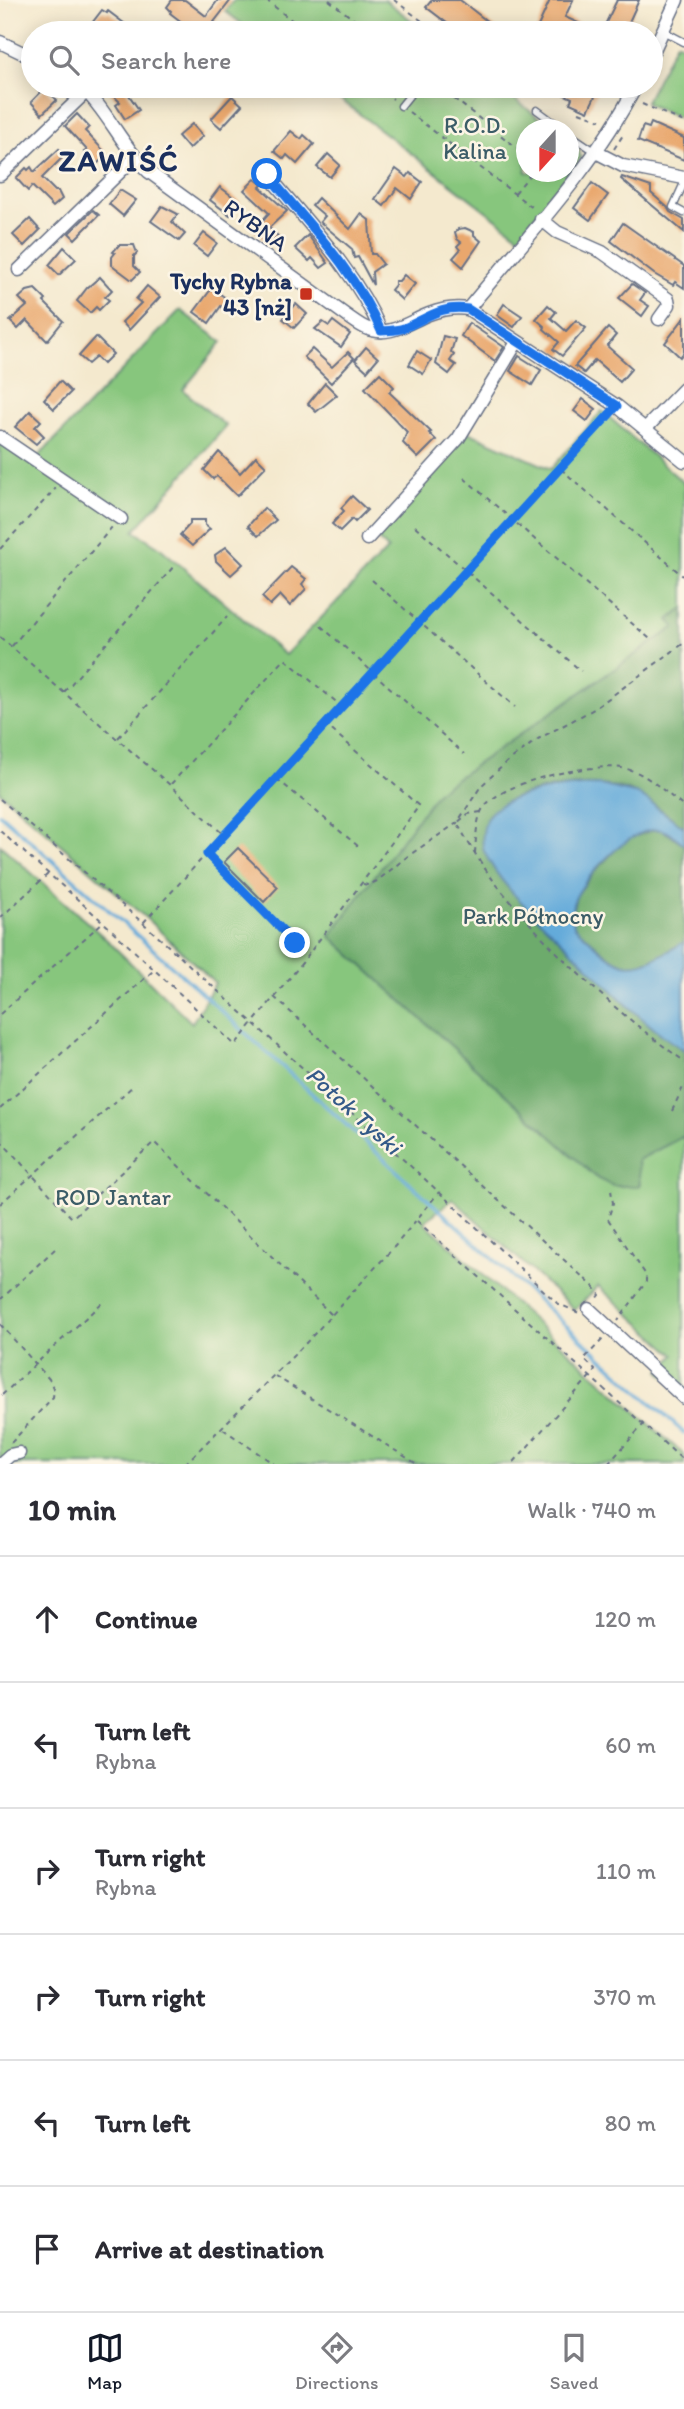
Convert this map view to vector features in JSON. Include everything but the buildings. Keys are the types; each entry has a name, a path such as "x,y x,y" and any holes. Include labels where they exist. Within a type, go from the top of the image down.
{"street":[{"path":"663,31 677,0"},
{"path":"1,44 21,53"},
{"path":"0,175 75,98"},
{"name":"RYBNA","path":"91,98 136,159 164,184 346,316 367,329 381,331"},
{"path":"468,309 577,178 602,156 630,98"},
{"path":"602,156 623,166 684,178"},
{"path":"19,270 136,159"},
{"path":"267,174 339,261 370,304 381,331 402,329 443,310 455,307 468,309 617,406 684,461"},
{"path":"542,218 557,232 602,252 668,299 669,305 659,319"},
{"path":"367,539 458,439 517,342"},
{"path":"646,428 684,389"},
{"path":"0,437 120,518"},
{"path":"589,1309 684,1398"},
{"path":"0,1464 15,1448"}],"lane":[{"path":"663,31 684,41"},
{"path":"401,106 407,98"},
{"path":"537,110 549,119"},
{"path":"579,140 602,156"},
{"path":"684,183 673,207 684,213"}],"path":[{"path":"265,0 292,21"},
{"path":"329,0 356,21"},
{"path":"394,0 422,21"},
{"path":"391,98 542,218"},
{"path":"453,98 516,146"},
{"path":"642,104 684,122"},
{"path":"579,112 605,122"},
{"path":"602,156 623,135"},
{"path":"514,194 524,182"},
{"path":"143,923 617,406"},
{"path":"560,468 684,576"},
{"path":"464,478 650,639"},
{"path":"0,549 56,487"},
{"path":"11,647 120,518"},
{"path":"415,526 580,671"},
{"path":"63,693 176,565"},
{"path":"372,580 516,707"},
{"path":"117,739 227,617"},
{"path":"321,626 464,754"},
{"path":"0,637 224,835"},
{"path":"457,822 481,786 506,762 538,740 594,709 684,643"},
{"path":"170,785 285,659 342,707"},
{"path":"0,831 155,969 235,1045 363,884 419,806 325,724"},
{"path":"475,853 481,812 489,801 510,788 544,777 600,768 625,768 641,774 684,807"},
{"path":"276,779 358,846"},
{"path":"0,799 143,923 558,1304 578,1314 589,1309 600,1295 595,1288 274,997"},
{"path":"363,884 377,881 468,814 481,812"},
{"path":"457,822 503,893 577,971 664,1047 684,1061"},
{"path":"207,854 295,943 309,953"},
{"path":"0,918 48,874"},
{"path":"0,1014 103,922"},
{"path":"0,1109 155,969"},
{"path":"672,1111 684,1085"},
{"path":"0,1204 133,1086"},
{"path":"0,1140 72,1218 154,1142 332,1315"},
{"path":"611,1190 612,1203 608,1219 646,1275 646,1282 625,1310"},
{"path":"185,1464 332,1315 438,1194"},
{"path":"416,1220 684,1461"},
{"path":"0,1300 56,1248"},
{"path":"2,1395 105,1300"},
{"path":"0,1324 36,1364 54,1390 53,1398 15,1448"},
{"path":"514,1462 595,1370 584,1359 598,1343"},
{"path":"274,1375 417,1464"},
{"path":"608,1464 643,1424"},
{"path":"221,1427 273,1464"}],"green space":[{"path":"234,0 385,0 412,21 238,21 225,11"},
{"path":"676,42 684,46 684,120 645,103 648,98 663,98 663,68"},
{"name":"R.O.D. Kalina","path":"339,98 513,98 541,119 516,119 516,182 562,182 519,236"},
{"name":"ROD Jantar","path":"180,310 222,342 183,390 226,426 134,531 158,546 285,655 388,549 375,537 468,432 551,469 602,411 684,483 684,1394 660,1371 675,1355 598,1286 575,1310 453,1199 424,1222 684,1455 684,1464 6,1464 0,1458 0,845 107,940 192,1023 215,983 147,919 0,792 0,443 38,457"},
{"name":"Park Północny","path":"684,608 684,827 639,795 625,789 572,785 520,796 488,815 483,849 519,898 547,927 635,1012 684,1050 684,1139 682,1137 638,1160 640,1186 613,1186 598,1179 330,936 438,791 675,627 669,620"},
{"path":"653,830 662,830 684,844 684,942 648,961 625,964 604,952 574,926 572,913 576,896 625,840"}],"water":[{"path":"600,785 638,794 684,827 684,844 661,830 649,830 623,844 597,868 578,893 572,907 574,926 603,952 625,964 636,965 648,961 684,942 684,1050 640,1016 524,904 491,865 484,851 485,823 489,815 510,800 541,791"}],"waterway":[{"name":"Potok Tyski","path":"0,814 182,975 684,1433"}],"place":[{"name":"Tychy Rybna 43 [nż]","path":"306,294"}],"district":[{"name":"ZAWIŚĆ","path":"119,160"}],"route":[{"path":"267,174 339,261 370,304 381,331 402,329 430,314 455,307 468,309 617,406 207,854 295,943"}]}
